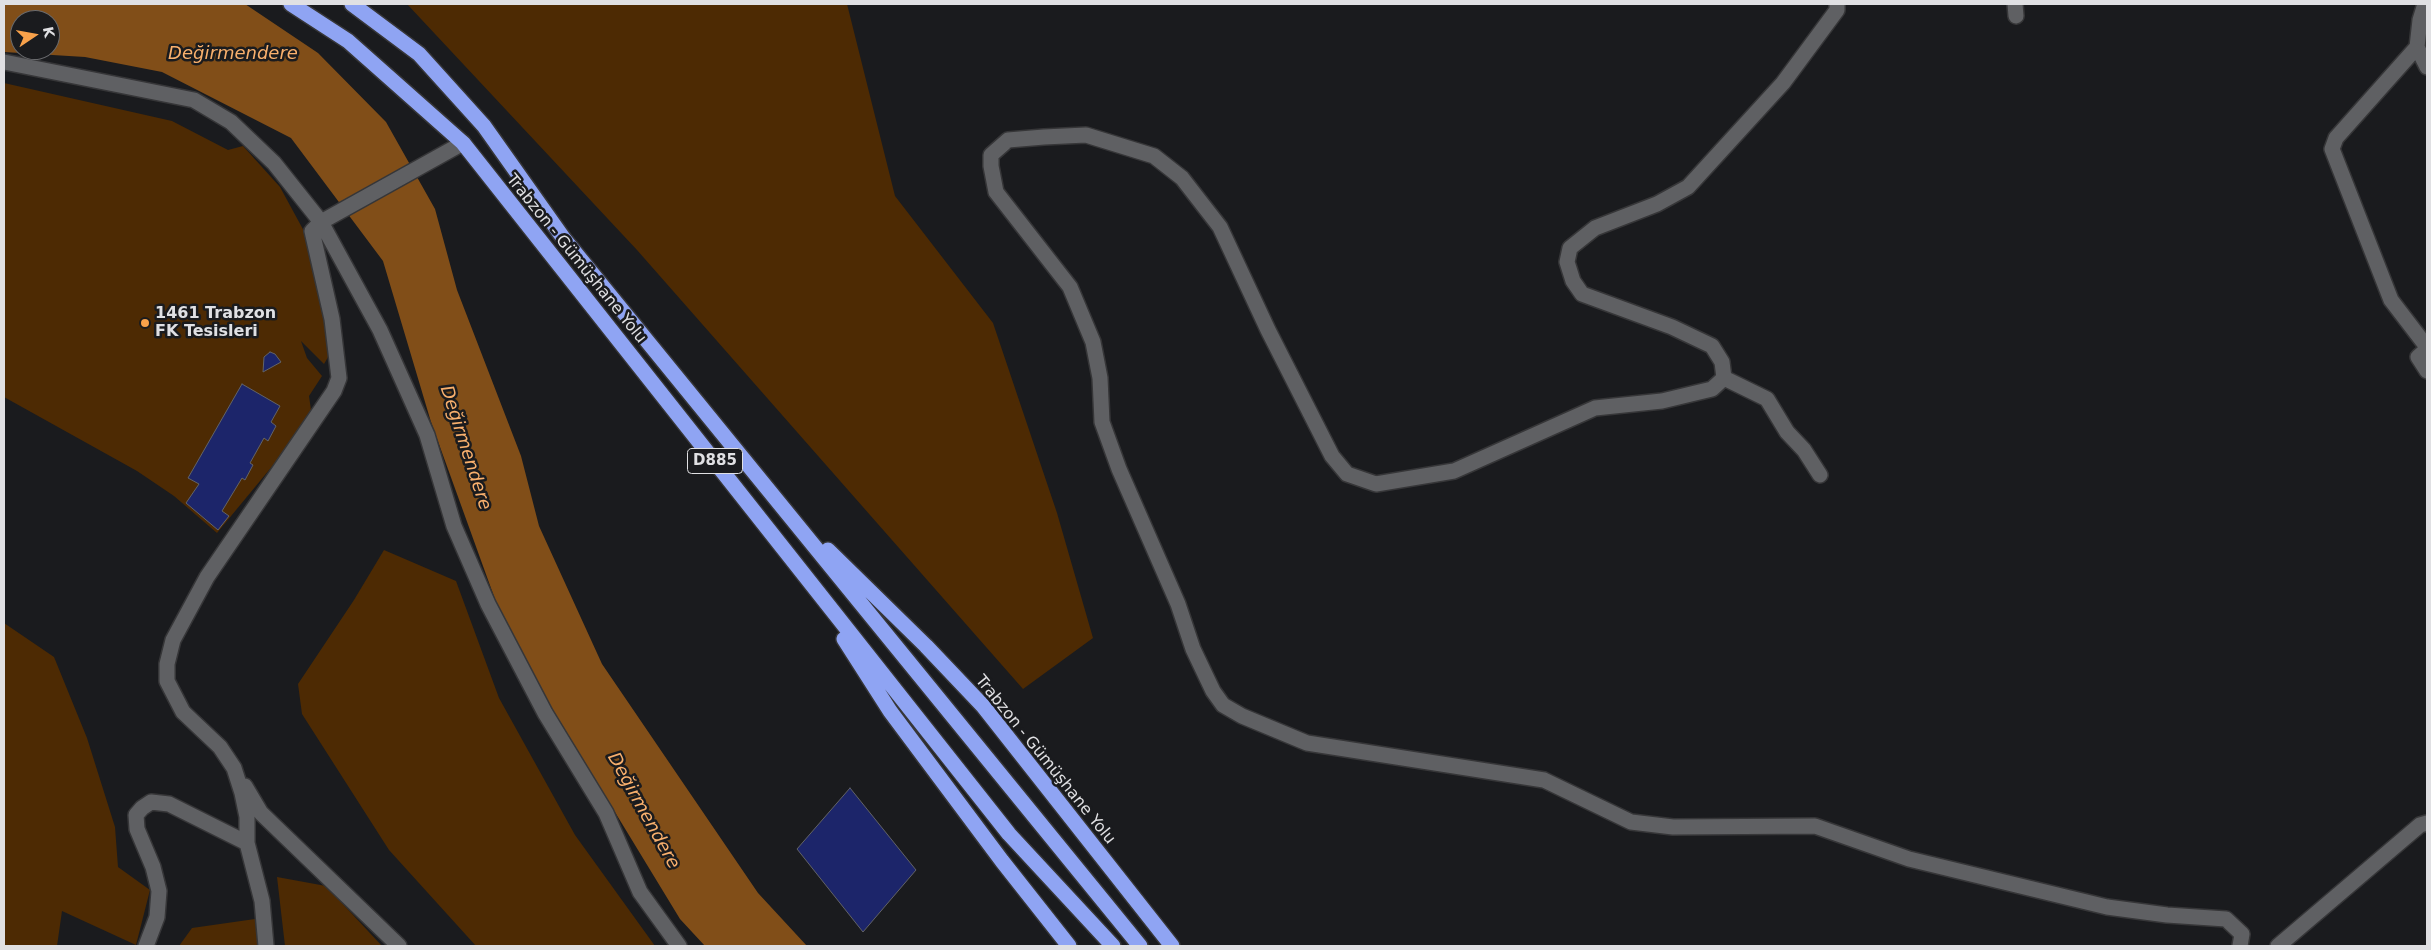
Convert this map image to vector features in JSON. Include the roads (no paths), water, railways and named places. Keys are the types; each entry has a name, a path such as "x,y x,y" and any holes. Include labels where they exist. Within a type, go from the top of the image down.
{"highway":[{"name":"Trabzon - Gümüşhane Yolu","path":"291,4 348,41 463,143 1009,834 1113,946"},
{"name":"Trabzon - Gümüşhane Yolu","path":"352,4 419,54 484,126 564,239 1140,946"},
{"name":"Trabzon - Gümüşhane Yolu","path":"775,498 926,646 983,706 1172,946"},
{"name":"Trabzon - Gümüşhane Yolu","path":"801,570 890,711 1002,861 1069,946"}],"street":[{"path":"1724,378 1722,362 1712,346 1672,327 1582,294 1573,281 1567,262 1570,248 1595,228 1657,204 1688,187 1783,83 1836,10 1837,4"},
{"path":"2425,4 2420,20 2417,47 2427,67"},
{"path":"2417,47 2336,138 2332,149 2391,300 2427,348 2418,357 2427,371"},
{"path":"4,62 194,100 231,122 274,163 321,222 380,330 419,417 454,526 488,604 545,713 606,813 640,892 679,946"},
{"path":"1724,378 1712,389 1662,401 1595,408 1454,471 1376,484 1346,474 1332,456 1268,330 1220,226 1182,178 1154,156 1086,135 1008,140 991,155 996,192 1070,287 1074,296 1093,342 1100,378 1102,422 1119,470 1178,604 1193,649 1212,691 1223,705 1242,716 1307,742 1544,780 1631,822 1673,827 1815,826 1908,859 2107,907 2167,915 2226,919 2242,934 2240,946"},
{"path":"399,946 261,813 220,748 183,712 167,681 167,664 173,640 207,577 334,392 339,378 332,319 312,231 321,222 447,154 463,143"},
{"path":"1724,378 1766,399 1787,432 1804,450 1820,475"},
{"path":"234,768 247,817 246,842 262,901 266,946"},
{"path":"146,946 157,916 159,891 153,866 137,829 136,816 142,808 151,802 169,804 246,842"},
{"path":"2278,946 2420,825 2427,823"}],"water":[{"name":"Değirmendere","path":"4,4 245,4 318,53 386,122 435,209 457,290 521,456 539,526 602,664 758,893 807,946 705,946 680,919 509,638 431,422 383,261 291,138 162,72 85,57 60,55 60,10 10,10 10,52 4,52"}],"place":[{"name":"1461 Trabzon FK Tesisleri","path":"145,323"}]}
